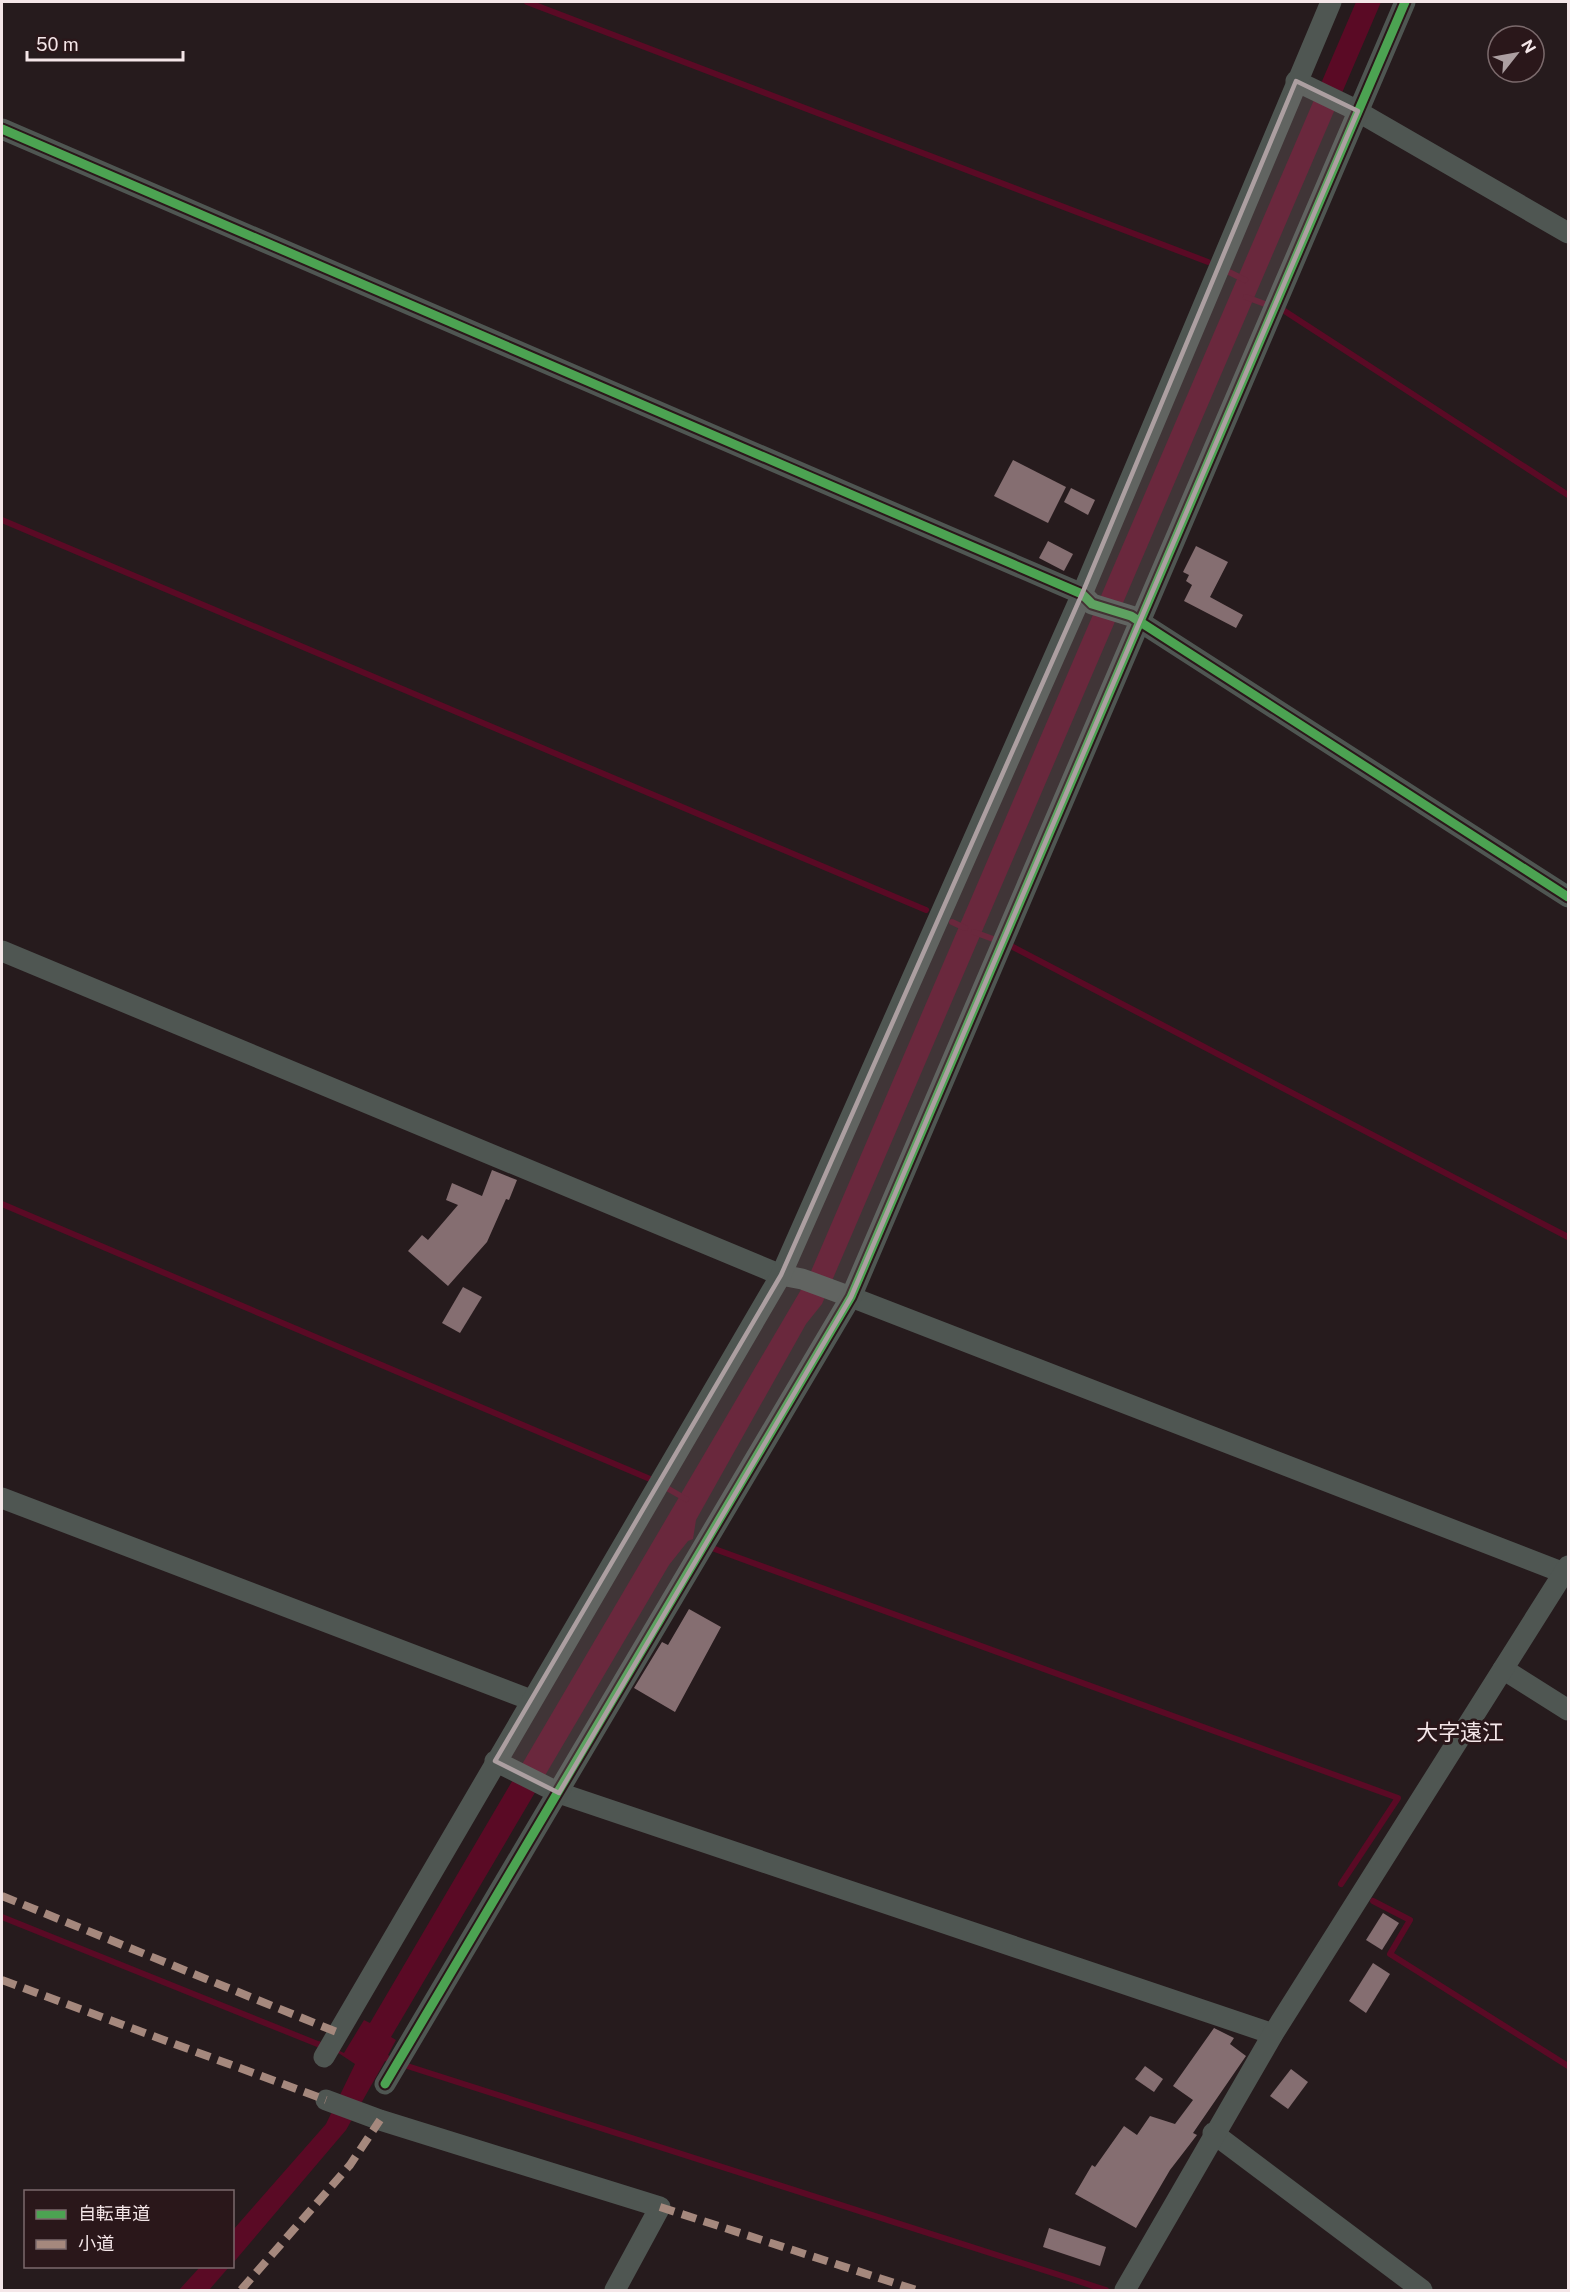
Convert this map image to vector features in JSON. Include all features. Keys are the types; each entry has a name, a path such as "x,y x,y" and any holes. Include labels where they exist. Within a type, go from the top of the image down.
{"street":[{"path":"329,2050 501,1764 531,1700 781,1275 1087,599 1305,86 1331,2"},
{"path":"393,2070 552,1790 845,1295 1354,109 1405,2"},
{"path":"1305,86 1354,109 1569,233"},
{"path":"2,129 1136,619 1569,897"},
{"path":"2,951 781,1275 802,1279 845,1295 1566,1570 1273,2034 1213,2133 1125,2289"},
{"path":"2,1498 531,1700"},
{"path":"1503,1669 1569,1710"},
{"path":"501,1764 552,1790 1273,2034"},
{"path":"326,2100 660,2207 615,2290"},
{"path":"1213,2133 1422,2290"}],"highlighted area":[{"path":"1296,81 1358,111 851,1297 559,1793 495,1761 781,1275 1082,594"}],"shaded area":[{"path":"1356,2 1381,2 822,1304 806,1324 696,1520 693,1539 688,1541 669,1565 391,2037 396,2040 388,2055 407,2064 404,2070 385,2061 346,2130 234,2262 234,2229 326,2124 355,2064 340,2054 317,2046 319,2041 344,2053 364,2020 370,2023 809,1276"},
{"path":"199,2268 228,2268 209,2290 179,2290"}],"building":[{"path":"1013,460 1066,487 1048,523 994,496"},
{"path":"1071,488 1095,500 1088,515 1064,502"},
{"path":"1048,541 1073,554 1064,571 1039,558"},
{"path":"1196,546 1228,562 1210,597 1243,615 1236,628 1184,601 1192,585 1186,581 1189,575 1183,572"},
{"path":"492,1170 517,1180 487,1242 448,1286 408,1251 422,1235 428,1240 458,1205 446,1200 452,1183 482,1196"},
{"path":"463,1287 482,1297 460,1333 442,1323"},
{"path":"689,1609 721,1627 675,1712 634,1688 662,1642 668,1645"},
{"path":"1383,1913 1399,1923 1382,1950 1366,1940"},
{"path":"1373,1963 1390,1974 1366,2013 1349,2001"},
{"path":"1214,2028 1234,2038 1230,2044 1246,2056 1193,2133 1197,2135 1170,2170 1136,2228 1075,2194 1092,2165 1095,2167 1124,2126 1137,2135 1150,2116 1175,2124 1193,2100 1173,2086"},
{"path":"1145,2066 1163,2079 1154,2092 1135,2079"},
{"path":"1291,2069 1308,2082 1288,2109 1270,2096"},
{"path":"1049,2228 1106,2247 1100,2266 1043,2247"}],"waterway":[{"path":"527,2 1208,262"},
{"path":"1227,271 1245,280"},
{"path":"1246,297 1265,304"},
{"path":"1283,310 1568,495"},
{"path":"2,520 926,910"},
{"path":"952,922 965,928"},
{"path":"974,932 993,939"},
{"path":"1011,946 1568,1237"},
{"path":"2,1204 650,1479"},
{"path":"665,1487 686,1499"},
{"path":"712,1548 1398,1798 1341,1884"},
{"path":"1373,1901 1410,1920 1390,1954 1568,2066"},
{"path":"2,1917 325,2047"},
{"path":"401,2064 1106,2290"}],"marked path":[{"path":"2,1896 339,2033"},
{"path":"2,1980 326,2100"},
{"path":"241,2290 350,2165 380,2120"},
{"path":"660,2207 916,2290"}],"cycle path":[{"path":"385,2084 851,1297 1405,2"},
{"path":"2,129 1082,594 1092,604 1131,616 1568,897"}],"district":[{"name":"大字遠江","path":"1460,1732"}]}
